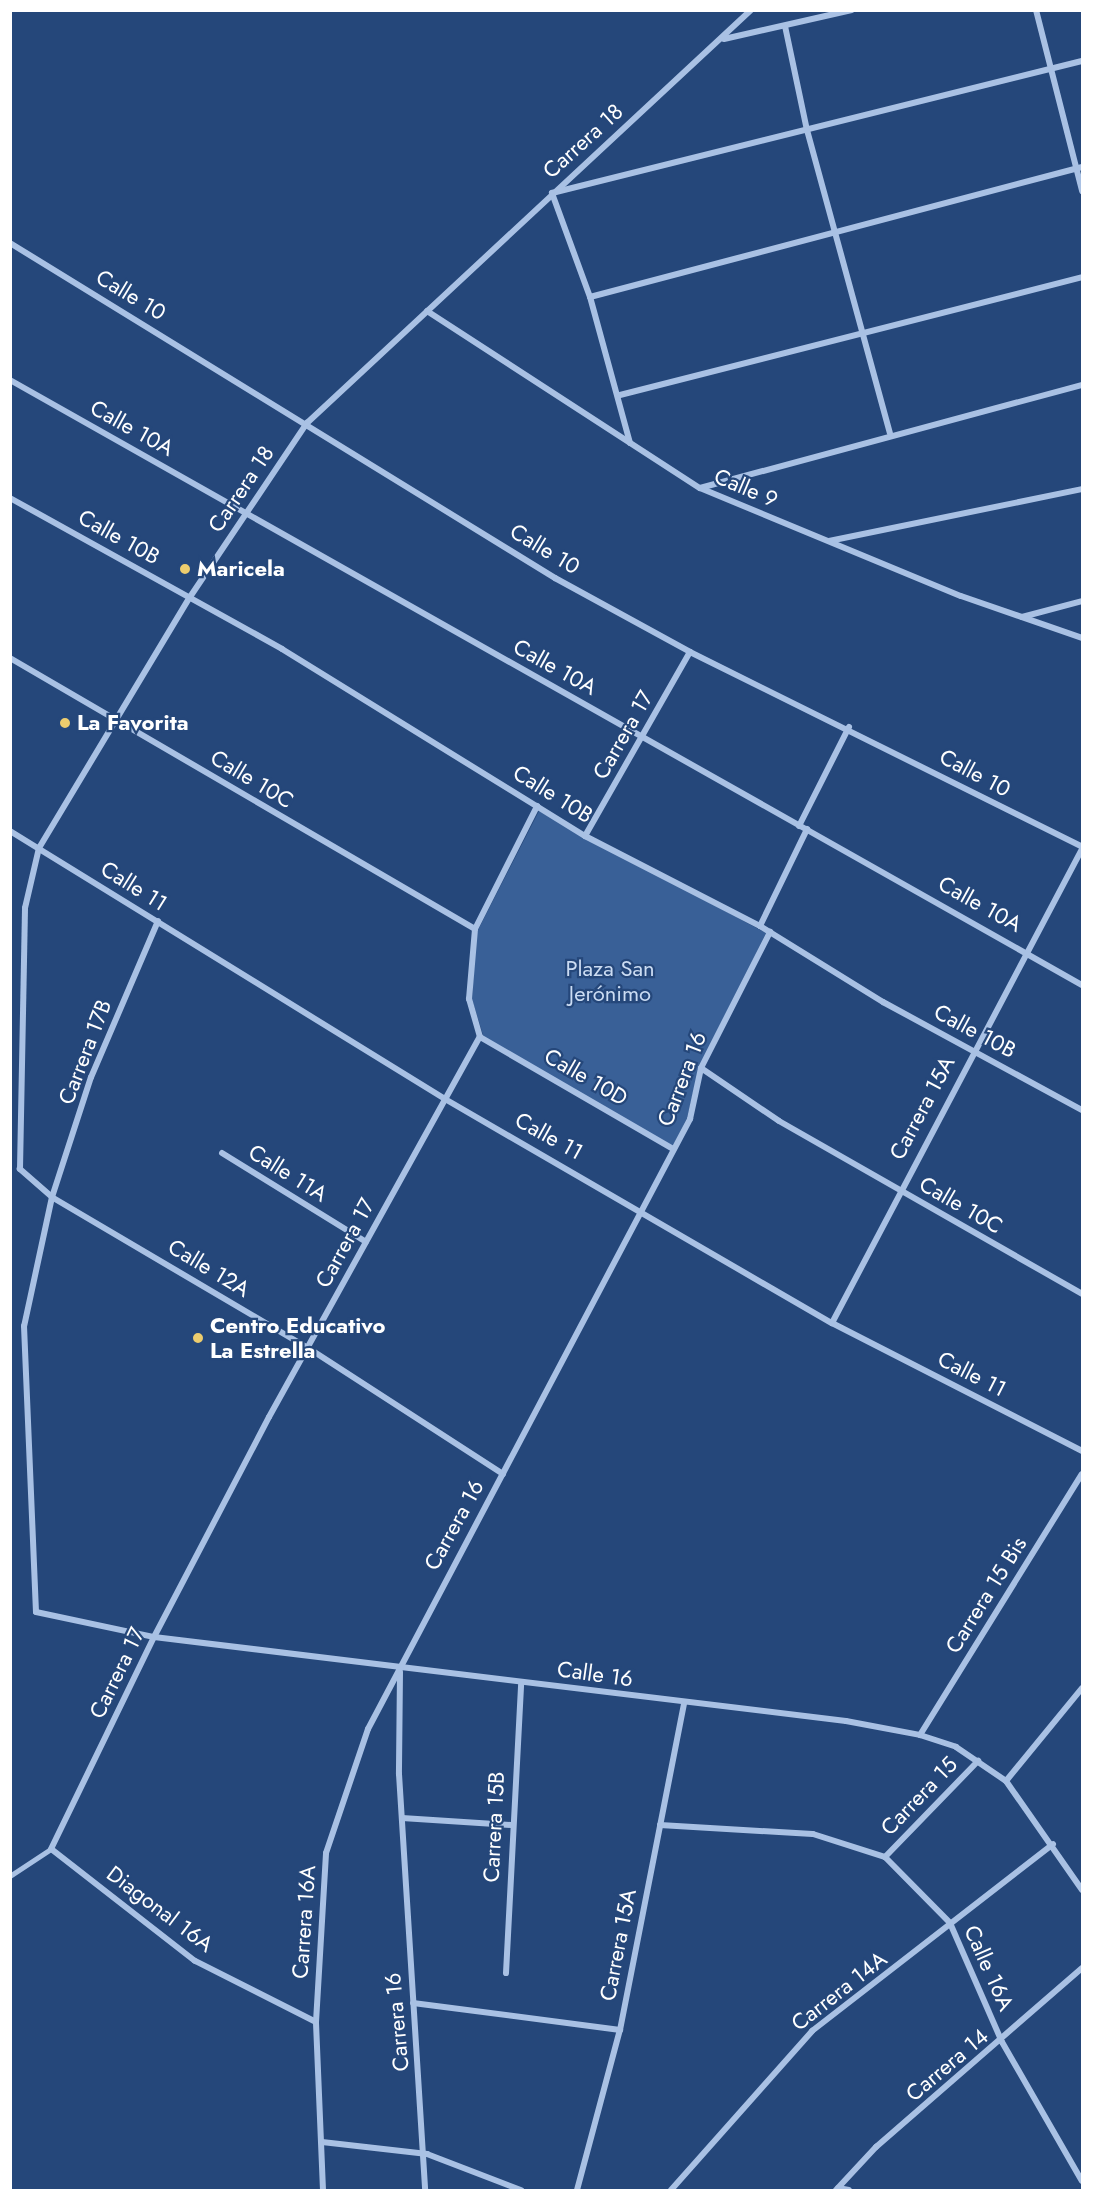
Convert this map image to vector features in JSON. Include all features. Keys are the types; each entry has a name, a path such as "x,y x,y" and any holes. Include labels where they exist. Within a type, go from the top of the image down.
{"street":[{"name":"Carrera 18","path":"20,1169 25,908 39,848 190,597 307,423 552,192 723,40 751,10"},
{"path":"723,40 852,10"},
{"path":"1036,10 1080,167 1083,191"},
{"path":"785,26 807,130 837,231 890,433"},
{"path":"630,443 620,394 590,297 552,192 1083,61"},
{"path":"590,297 1080,167"},
{"path":"10,253 13,244"},
{"name":"Calle 10","path":"13,244 307,423 555,578 690,652 849,727 1083,848"},
{"path":"620,394 865,334 1083,277"},
{"name":"Calle 9","path":"427,311 700,488 1021,617 1083,638"},
{"name":"Calle 10A","path":"10,380 1025,950 1083,985"},
{"path":"700,488 890,433 1083,385"},
{"path":"828,541 1083,489"},
{"name":"Calle 10B","path":"10,498 190,597 585,836 760,926 972,1050 1083,1110"},
{"path":"1021,617 1083,601"},
{"name":"Carrera 17","path":"585,836 644,738 690,652"},
{"name":"Calle 10C","path":"10,658 475,929"},
{"path":"799,825 849,727"},
{"path":"480,1037 469,999 475,929 537,806"},
{"path":"760,926 807,829"},
{"name":"Calle 11","path":"10,831 445,1099 642,1209 832,1323 1083,1451"},
{"name":"Carrera 15A","path":"832,1323 972,1050 1083,848"},
{"name":"Carrera 17B","path":"52,1197 91,1077 158,921"},
{"name":"Carrera 16","path":"425,2190 427,2154 413,2003 402,1818 400,1671 690,1119 701,1068 770,932"},
{"name":"Carrera 17","path":"51,1849 154,1637 308,1348 480,1037"},
{"name":"Calle 10D","path":"480,1037 673,1149"},
{"name":"Calle 10C","path":"701,1068 779,1121 1083,1294"},
{"name":"Calle 11A","path":"222,1153 366,1242"},
{"name":"Calle 12A","path":"20,1169 52,1197 308,1348 503,1474"},
{"name":"Calle 16","path":"52,1197 24,1326 36,1612 154,1637 400,1671 521,1682 920,1735 978,1761 1006,1781 1053,1844 1083,1890"},
{"name":"Carrera 15 Bis","path":"920,1735 1083,1474"},
{"name":"Carrera 16A","path":"323,2190 316,2022 326,1853 368,1729 400,1671"},
{"name":"Carrera 15B","path":"506,1973 521,1682"},
{"path":"1006,1781 1083,1688"},
{"name":"Carrera 15A","path":"577,2190 620,2030 684,1704"},
{"name":"Carrera 15","path":"885,1857 978,1761"},
{"path":"402,1818 512,1825"},
{"name":"Calle 16A","path":"660,1825 813,1834 885,1857 950,1923 1002,2042 1083,2181"},
{"name":"Carrera 14A","path":"671,2190 812,2031 1053,1844"},
{"name":"Diagonal 16A","path":"51,1849 195,1961 316,2022"},
{"name":"Carrera 14","path":"837,2189 876,2147 1002,2042 1083,1968"},
{"path":"413,2003 620,2030"},
{"path":"322,2142 427,2154 521,2190"},
{"path":"837,2189 849,2190"}],"lane":[{"path":"10,1876 51,1849"}],"green space":[{"name":"Plaza San Jerónimo","path":"539,811 766,933 699,1067 687,1118 672,1148 484,1038 472,999 476,934"}],"place":[{"name":"Maricela","path":"185,569"},
{"name":"La Favorita","path":"65,723"},
{"name":"Centro Educativo La Estrella","path":"198,1338"}]}
